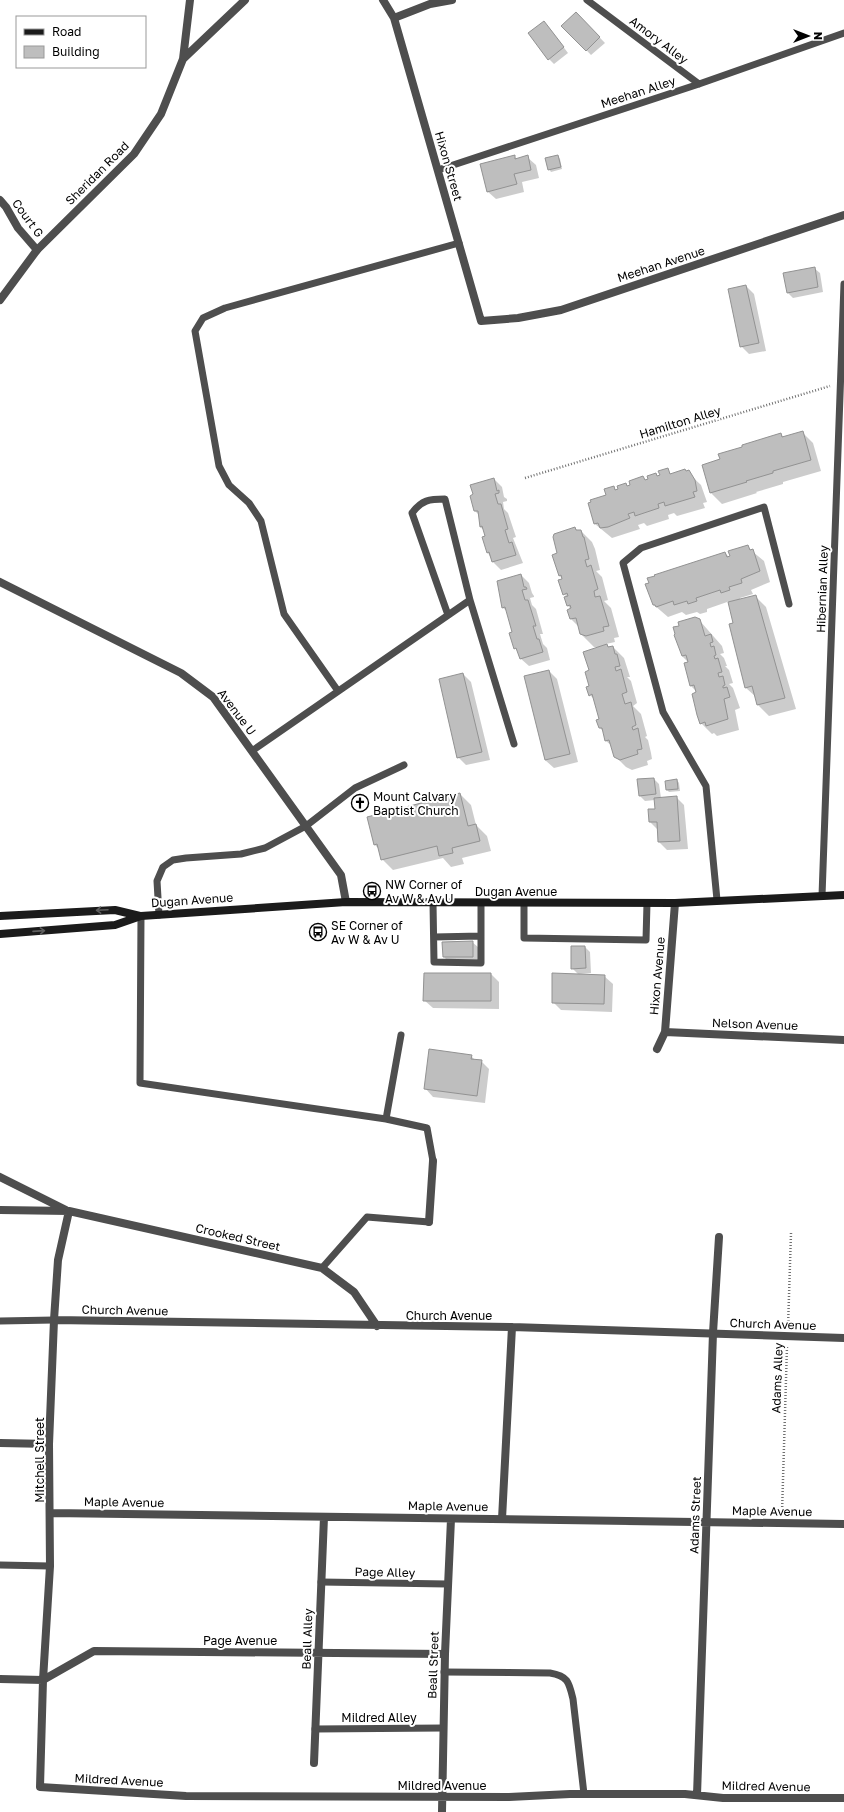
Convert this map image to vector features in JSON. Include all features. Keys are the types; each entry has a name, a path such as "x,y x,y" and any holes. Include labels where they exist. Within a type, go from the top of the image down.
{"main road":[{"name":"Dugan Avenue","path":"0,934 115,925 141,916 346,902 675,903 844,895"},
{"name":"Dugan Avenue","path":"0,916 115,910 141,916"}],"street":[{"path":"183,59 190,0"},
{"name":"Sheridan Road","path":"0,300 37,250 134,154 161,114 183,59 244,0"},
{"name":"Hixon Street","path":"383,0 394,18 481,321"},
{"path":"394,18 430,4 452,0"},
{"name":"Court G","path":"0,200 6,207 18,228 37,250"},
{"name":"Meehan Avenue","path":"481,321 518,318 560,310 844,215"},
{"name":"Avenue U","path":"0,582 181,673 213,697 341,875 346,902"},
{"name":"Hixon Avenue","path":"657,1049 665,1032 675,903"},
{"name":"Nelson Avenue","path":"665,1032 844,1040"},
{"path":"429,1222 433,1161"},
{"path":"0,1177 69,1211"},
{"path":"0,1210 69,1211"},
{"name":"Crooked Street","path":"69,1211 322,1268 354,1292 377,1326"},
{"name":"Mitchell Street","path":"40,1787 43,1680 50,1566 51,1513 49,1444 54,1320 58,1260 69,1211"},
{"name":"Adams Street","path":"697,1795 713,1333 719,1237"},
{"name":"Church Avenue","path":"54,1320 512,1327 844,1338"},
{"path":"502,1519 512,1327"},
{"path":"0,1443 49,1444"},
{"name":"Maple Avenue","path":"51,1513 844,1524"},
{"name":"Beall Alley","path":"314,1763 324,1517"},
{"name":"Beall Street","path":"442,1812 444,1672 451,1519"},
{"name":"Page Avenue","path":"43,1680 94,1652 445,1654"},
{"path":"0,1679 43,1680"},
{"name":"Mildred Avenue","path":"40,1787 186,1796 509,1797 584,1794 697,1795 722,1798 844,1798"}],"lane":[{"name":"Amory Alley","path":"588,0 698,84"},
{"name":"Meehan Alley","path":"438,170 698,84 844,33"},
{"path":"338,691 284,614 261,521 249,503 229,485 219,466 195,331 202,318 225,308 459,243"},
{"name":"Hibernian Alley","path":"822,896 844,284"},
{"path":"448,615 412,513 419,505 430,499 445,499 470,600 514,744"},
{"path":"717,900 706,786 663,712 623,563 641,548 764,507 789,604"},
{"path":"252,751 470,600"},
{"path":"159,915 157,881 163,867 173,860 241,854 265,848 306,826 355,788 404,766"},
{"path":"433,903 434,962 481,963 481,903"},
{"path":"524,903 524,938 646,940 647,903"},
{"path":"141,916 140,1083 386,1119 427,1128 433,1161"},
{"path":"434,937 481,936"},
{"path":"386,1119 401,1035"},
{"path":"322,1268 367,1217 429,1222"},
{"path":"0,1321 54,1320"},
{"path":"0,1565 50,1566"},
{"name":"Page Alley","path":"321,1582 448,1584"},
{"path":"444,1672 550,1673 560,1675 565,1678 570,1685 573,1699 584,1794"},
{"name":"Mildred Alley","path":"315,1729 443,1728"}],"path":[{"name":"Hamilton Alley","path":"525,478 840,383"},
{"name":"Adams Alley","path":"782,1523 791,1233"}],"building":[{"path":"576,12 600,37 586,51 561,26"},
{"path":"544,21 564,47 548,60 528,33"},
{"path":"515,155 515,159 528,155 531,170 514,174 517,184 487,192 480,164"},
{"path":"558,155 561,167 548,170 545,158"},
{"path":"815,267 818,287 787,293 783,273"},
{"path":"746,285 759,343 740,347 728,289"},
{"path":"803,431 811,460 773,471 773,473 710,493 702,465 720,459 718,454 781,433 782,437"},
{"path":"668,468 670,474 685,469 686,471 689,470 695,480 697,491 693,492 695,497 665,506 664,502 658,504 659,508 635,516 634,512 628,514 630,518 608,527 600,528 598,523 594,524 588,503 591,502 590,500 606,495 604,489 614,486 615,490 618,489 617,486 626,483 627,486 630,485 629,481 643,476 645,480 648,479 647,476 656,473 657,476 660,475 658,471"},
{"path":"494,478 497,491 499,490 499,493 495,494 498,504 501,504 508,529 505,530 509,543 512,542 516,555 492,562 489,552 487,553 482,537 485,536 482,526 480,527 478,511 474,511 470,496 473,494 470,485"},
{"path":"575,527 576,530 581,530 584,537 589,559 585,560 587,567 591,565 598,589 594,591 595,597 600,596 609,626 603,627 604,631 586,636 580,634 576,618 570,619 567,610 571,608 570,605 567,606 564,597 568,596 567,593 563,595 558,580 562,579 561,575 559,576 552,555 557,553 553,537 554,534"},
{"path":"748,545 750,550 753,549 760,571 741,579 742,583 729,587 730,590 721,593 720,590 696,598 697,601 688,604 687,601 674,605 673,601 656,607 653,605 645,584 649,583 647,578 725,552 727,557 730,556 728,551"},
{"path":"521,574 524,587 527,589 522,590 525,600 528,600 536,626 533,626 543,652 520,659 516,648 514,649 509,633 512,632 505,607 502,608 497,581"},
{"path":"756,595 785,698 757,705 752,686 745,688 729,624 733,623 728,602"},
{"path":"695,617 700,619 705,636 711,634 713,642 710,643 711,647 714,646 716,655 714,656 715,659 718,658 722,672 718,673 719,677 723,676 725,685 723,688 727,687 730,697 724,699 728,719 706,726 705,722 700,724 697,715 692,694 696,692 694,685 690,686 684,663 688,662 686,655 682,656 674,635 673,627 679,626 678,622"},
{"path":"607,644 608,647 613,646 615,654 617,654 620,666 615,667 616,671 621,669 627,692 622,694 625,704 631,702 636,725 632,727 633,730 638,728 642,749 637,750 638,754 620,760 614,757 609,740 605,741 602,728 599,728 596,720 599,719 592,694 589,696 586,687 589,686 585,672 589,670 583,652"},
{"path":"549,670 570,754 545,760 524,676"},
{"path":"463,673 482,752 457,758 439,679"},
{"path":"654,778 656,794 639,796 637,779"},
{"path":"677,779 678,789 666,790 665,781"},
{"path":"460,793 468,826 476,824 480,841 452,848 453,853 439,856 437,846 381,860 377,844 374,845 367,817"},
{"path":"677,796 680,841 658,842 657,822 649,822 648,809 655,809 654,798"},
{"path":"473,941 473,957 443,957 442,942"},
{"path":"571,946 585,946 586,968 571,969"},
{"path":"424,973 491,973 491,1001 423,1001"},
{"path":"552,973 605,975 604,1004 552,1003"},
{"path":"429,1049 472,1055 471,1059 482,1060 477,1096 424,1089"}],"place":[{"name":"Mount Calvary Baptist Church","path":"360,803"},
{"name":"NW Corner of Av W & Av U","path":"372,891"},
{"name":"SE Corner of Av W & Av U","path":"318,932"}]}
